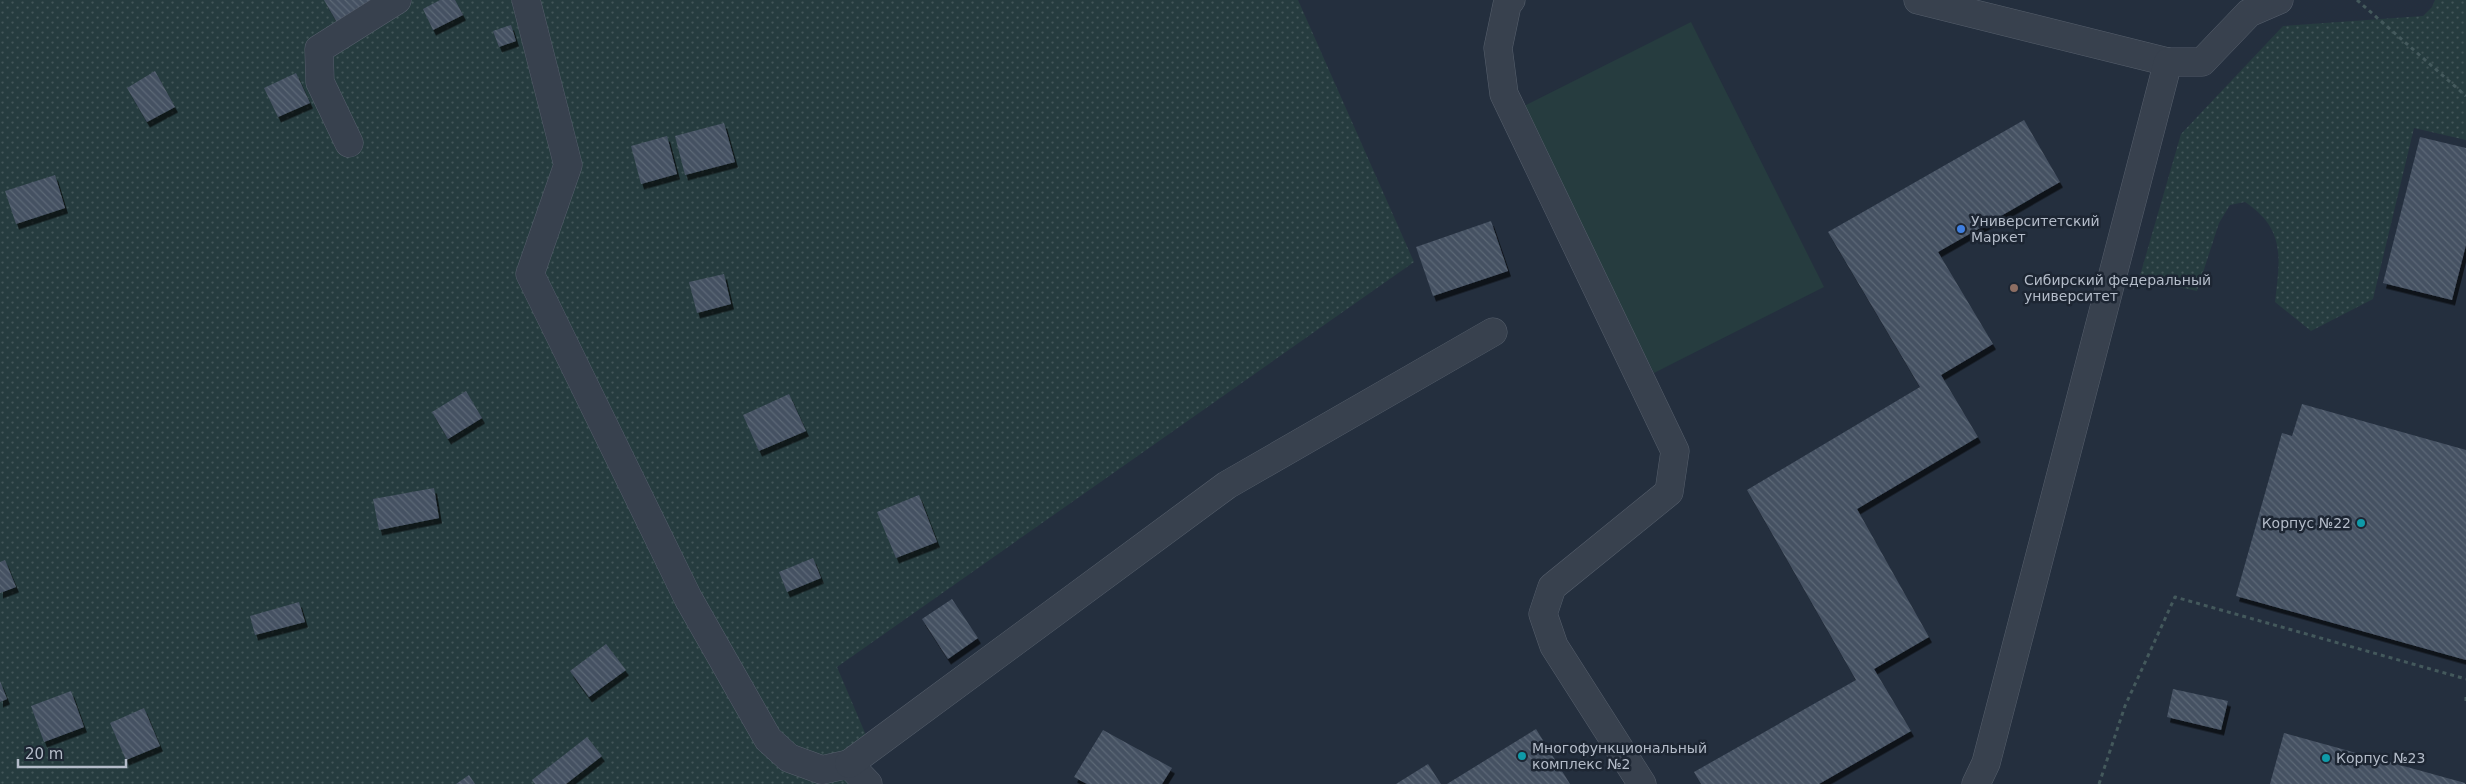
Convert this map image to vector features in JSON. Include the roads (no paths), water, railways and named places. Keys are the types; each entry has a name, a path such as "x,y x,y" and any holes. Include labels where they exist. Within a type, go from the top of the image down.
{"lane":[{"path":"349,143 320,82 319,49 398,0"},
{"path":"526,0 568,164 530,274 688,598 768,739 789,758 822,770 849,764 1228,486 1493,332"},
{"path":"1511,0 1507,5 1498,48 1504,94 1675,451 1670,492 1552,587 1543,614 1554,646 1642,784"},
{"path":"1918,0 2168,62 2202,62 2249,13 2280,0"},
{"path":"1976,784 1986,763 2168,62"},
{"path":"849,764 868,784"}],"place":[{"name":"Университетский Маркет","path":"1961,229"},
{"name":"Сибирский федеральный университет","path":"2014,288"},
{"name":"Корпус №22","path":"2361,523"},
{"name":"Многофункциональный комплекс №2","path":"1522,756"},
{"name":"Корпус №23","path":"2326,758"}]}
